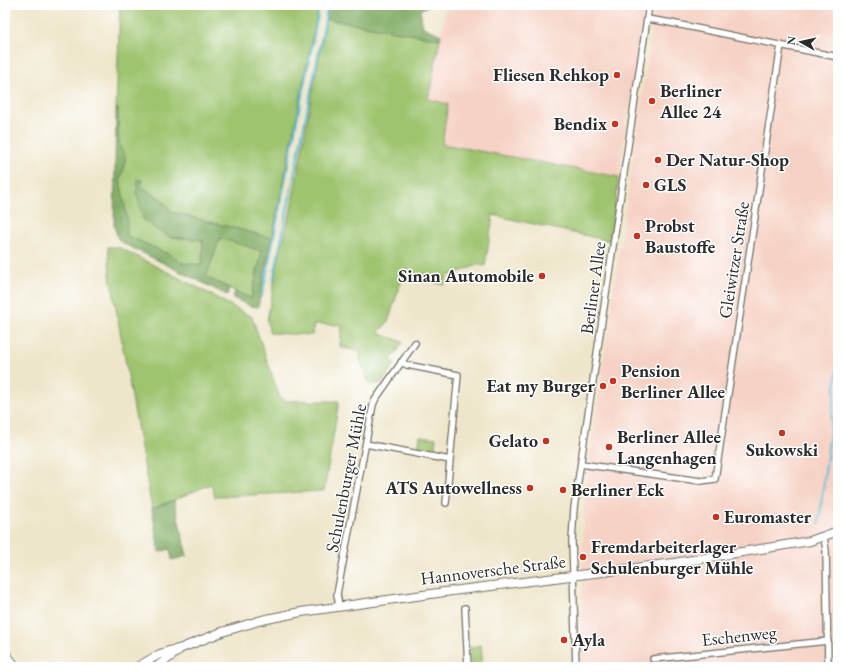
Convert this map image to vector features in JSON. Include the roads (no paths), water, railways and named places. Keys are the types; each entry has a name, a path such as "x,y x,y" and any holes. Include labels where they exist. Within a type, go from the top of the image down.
{"highway":[{"path":"5,655 15,667"}],"main road":[{"name":"Hannoversche Straße","path":"137,667 160,654 179,649 222,632 262,620 301,612 674,563 810,541 838,531"},
{"name":"Hannoversche Straße","path":"156,667 179,649"}],"street":[{"name":"Berliner Allee","path":"575,667 572,541 574,508 649,5"},
{"path":"647,19 838,57"},
{"name":"Gleiwitzer Straße","path":"581,464 701,481 715,479 781,45"},
{"name":"Schulenburger Mühle","path":"339,606 337,594 373,405 415,343"},
{"path":"402,362 407,365 458,375 446,503"},
{"path":"366,444 450,460"},
{"path":"824,537 826,550 828,667"},
{"path":"465,608 468,667"},
{"name":"Eschenweg","path":"653,659 828,641"}],"waterway":[{"path":"262,297 320,5"},
{"path":"273,281 328,5"},
{"path":"819,523 838,364"}],"place":[{"name":"Fliesen Rehkop","path":"617,75"},
{"name":"Berliner Allee 24","path":"652,101"},
{"name":"Bendix","path":"615,124"},
{"name":"Der Natur-Shop","path":"658,160"},
{"name":"GLS","path":"646,185"},
{"name":"Probst Baustoffe","path":"637,236"},
{"name":"Sinan Automobile","path":"542,276"},
{"name":"Pension Berliner Allee","path":"613,381"},
{"name":"Eat my Burger","path":"603,386"},
{"name":"Sukowski","path":"782,433"},
{"name":"Gelato","path":"546,441"},
{"name":"Berliner Allee Langenhagen","path":"609,447"},
{"name":"ATS Autowellness","path":"530,488"},
{"name":"Berliner Eck","path":"563,490"},
{"name":"Euromaster","path":"716,517"},
{"name":"Fremdarbeiterlager Schulenburger Mühle","path":"583,557"},
{"name":"Ayla","path":"564,640"}]}
